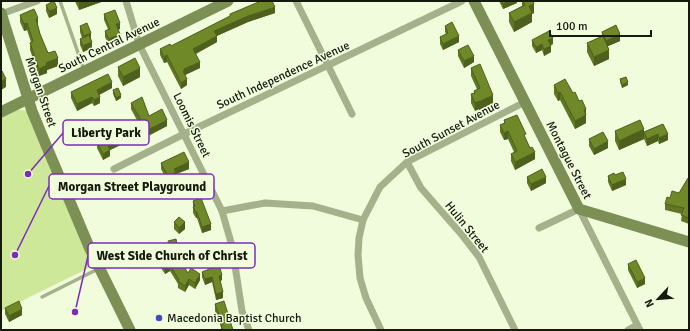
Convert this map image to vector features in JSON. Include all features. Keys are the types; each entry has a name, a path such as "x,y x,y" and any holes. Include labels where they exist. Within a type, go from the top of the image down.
{"main road":[{"name":"South Central Avenue","path":"1,112 228,1"},
{"name":"Montague Street","path":"474,1 579,209"},
{"name":"Morgan Street","path":"1,13 35,118 69,202 99,268 130,330"},
{"path":"579,209 689,242"}],"street":[{"path":"1,13 37,1"},
{"name":"Loomis Street","path":"126,1 140,44 222,211 232,246 242,311 249,330"},
{"path":"296,1 352,114"},
{"name":"South Independence Avenue","path":"114,169 462,1"},
{"name":"South Sunset Avenue","path":"381,330 366,298 360,278 358,255 359,238 363,220 380,187 408,162 525,102"},
{"name":"Hulin Street","path":"408,162 421,188 479,257 515,330"},
{"path":"222,211 265,203 313,206 363,220"},
{"path":"539,228 579,209"},
{"name":"Montague Street","path":"579,209 639,328"},
{"path":"201,251 232,246"},
{"path":"628,330 639,328"}],"lane":[{"path":"60,1 85,71"},
{"path":"42,297 99,268"}],"green space":[{"path":"17,110 24,110 31,114 93,266 1,311 1,118"}],"building":[{"path":"54,1 57,8 49,11 46,5"},
{"path":"261,1 272,1 275,7 248,16 214,31 217,36 193,49 200,62 184,69 185,71 183,71 187,79 181,83 167,55 164,57 160,49 170,44 171,46 230,16 230,14"},
{"path":"523,1 533,1 534,4 529,6 532,13 514,22 509,13 525,5"},
{"path":"34,9 38,18 36,19 40,34 48,53 55,51 58,58 46,63 47,65 39,69 30,43 33,41 27,23 24,24 20,15"},
{"path":"115,10 120,23 116,24 120,34 109,39 105,31 110,29 104,14"},
{"path":"452,22 459,36 443,44 440,37 448,33 445,26"},
{"path":"87,23 91,33 84,36 80,26"},
{"path":"616,25 620,34 606,41 602,32"},
{"path":"549,31 553,38 548,40 551,46 544,49 542,44 536,47 532,40"},
{"path":"89,35 92,42 83,46 80,39"},
{"path":"603,36 609,50 594,57 587,43"},
{"path":"468,45 474,56 464,61 458,50"},
{"path":"135,58 140,68 123,77 118,67"},
{"path":"480,64 493,95 475,103 471,94 475,93 474,91 480,88 471,68"},
{"path":"2,71 6,79 1,81 1,72"},
{"path":"108,74 112,82 97,90 100,97 94,100 92,97 77,104 71,92"},
{"path":"626,77 628,82 622,85 620,79"},
{"path":"565,79 573,93 575,92 579,101 582,100 586,109 584,110 586,115 575,121 560,92 558,93 554,85"},
{"path":"118,88 121,95 116,98 113,90"},
{"path":"142,97 149,116 162,109 167,120 146,131 144,128 108,146 110,150 103,154 97,142 102,139 95,128 100,125 105,134 118,128 120,131 141,120 131,103"},
{"path":"517,115 526,134 524,135 530,148 532,147 535,152 515,162 511,154 517,151 508,131 504,133 500,125 505,123 504,120"},
{"path":"640,120 644,129 619,141 615,131"},
{"path":"663,124 668,134 659,138 658,134 647,139 644,132"},
{"path":"603,132 608,141 594,149 589,139"},
{"path":"184,152 189,162 174,169 176,172 168,176 161,163"},
{"path":"542,169 546,177 531,184 527,177"},
{"path":"623,172 626,179 612,185 608,176 614,173 615,175"},
{"path":"688,178 689,218 681,215 684,208 665,204 667,197 670,198 672,191 679,193"},
{"path":"201,198 211,224 202,227 197,212 193,207 195,206 193,201"},
{"path":"179,217 185,222 179,228 174,222"},
{"path":"176,239 178,250 166,252 165,246 169,245 168,241"},
{"path":"179,259 188,273 191,268 200,274 195,283 189,279 185,286 178,281 179,280 170,265"},
{"path":"636,260 645,278 637,282 628,264"},
{"path":"219,265 222,275 219,276 223,292 216,294 212,277 205,279 202,272"},
{"path":"19,301 22,309 9,316 5,308"},
{"path":"224,301 233,330 223,330 221,326 223,325 215,304"}],"place":[{"name":"Liberty Park","path":"28,174"},
{"name":"Morgan Street Playground","path":"15,255"},
{"name":"West Side Church of Christ","path":"75,312"},
{"name":"Macedonia Baptist Church","path":"159,318"}]}
